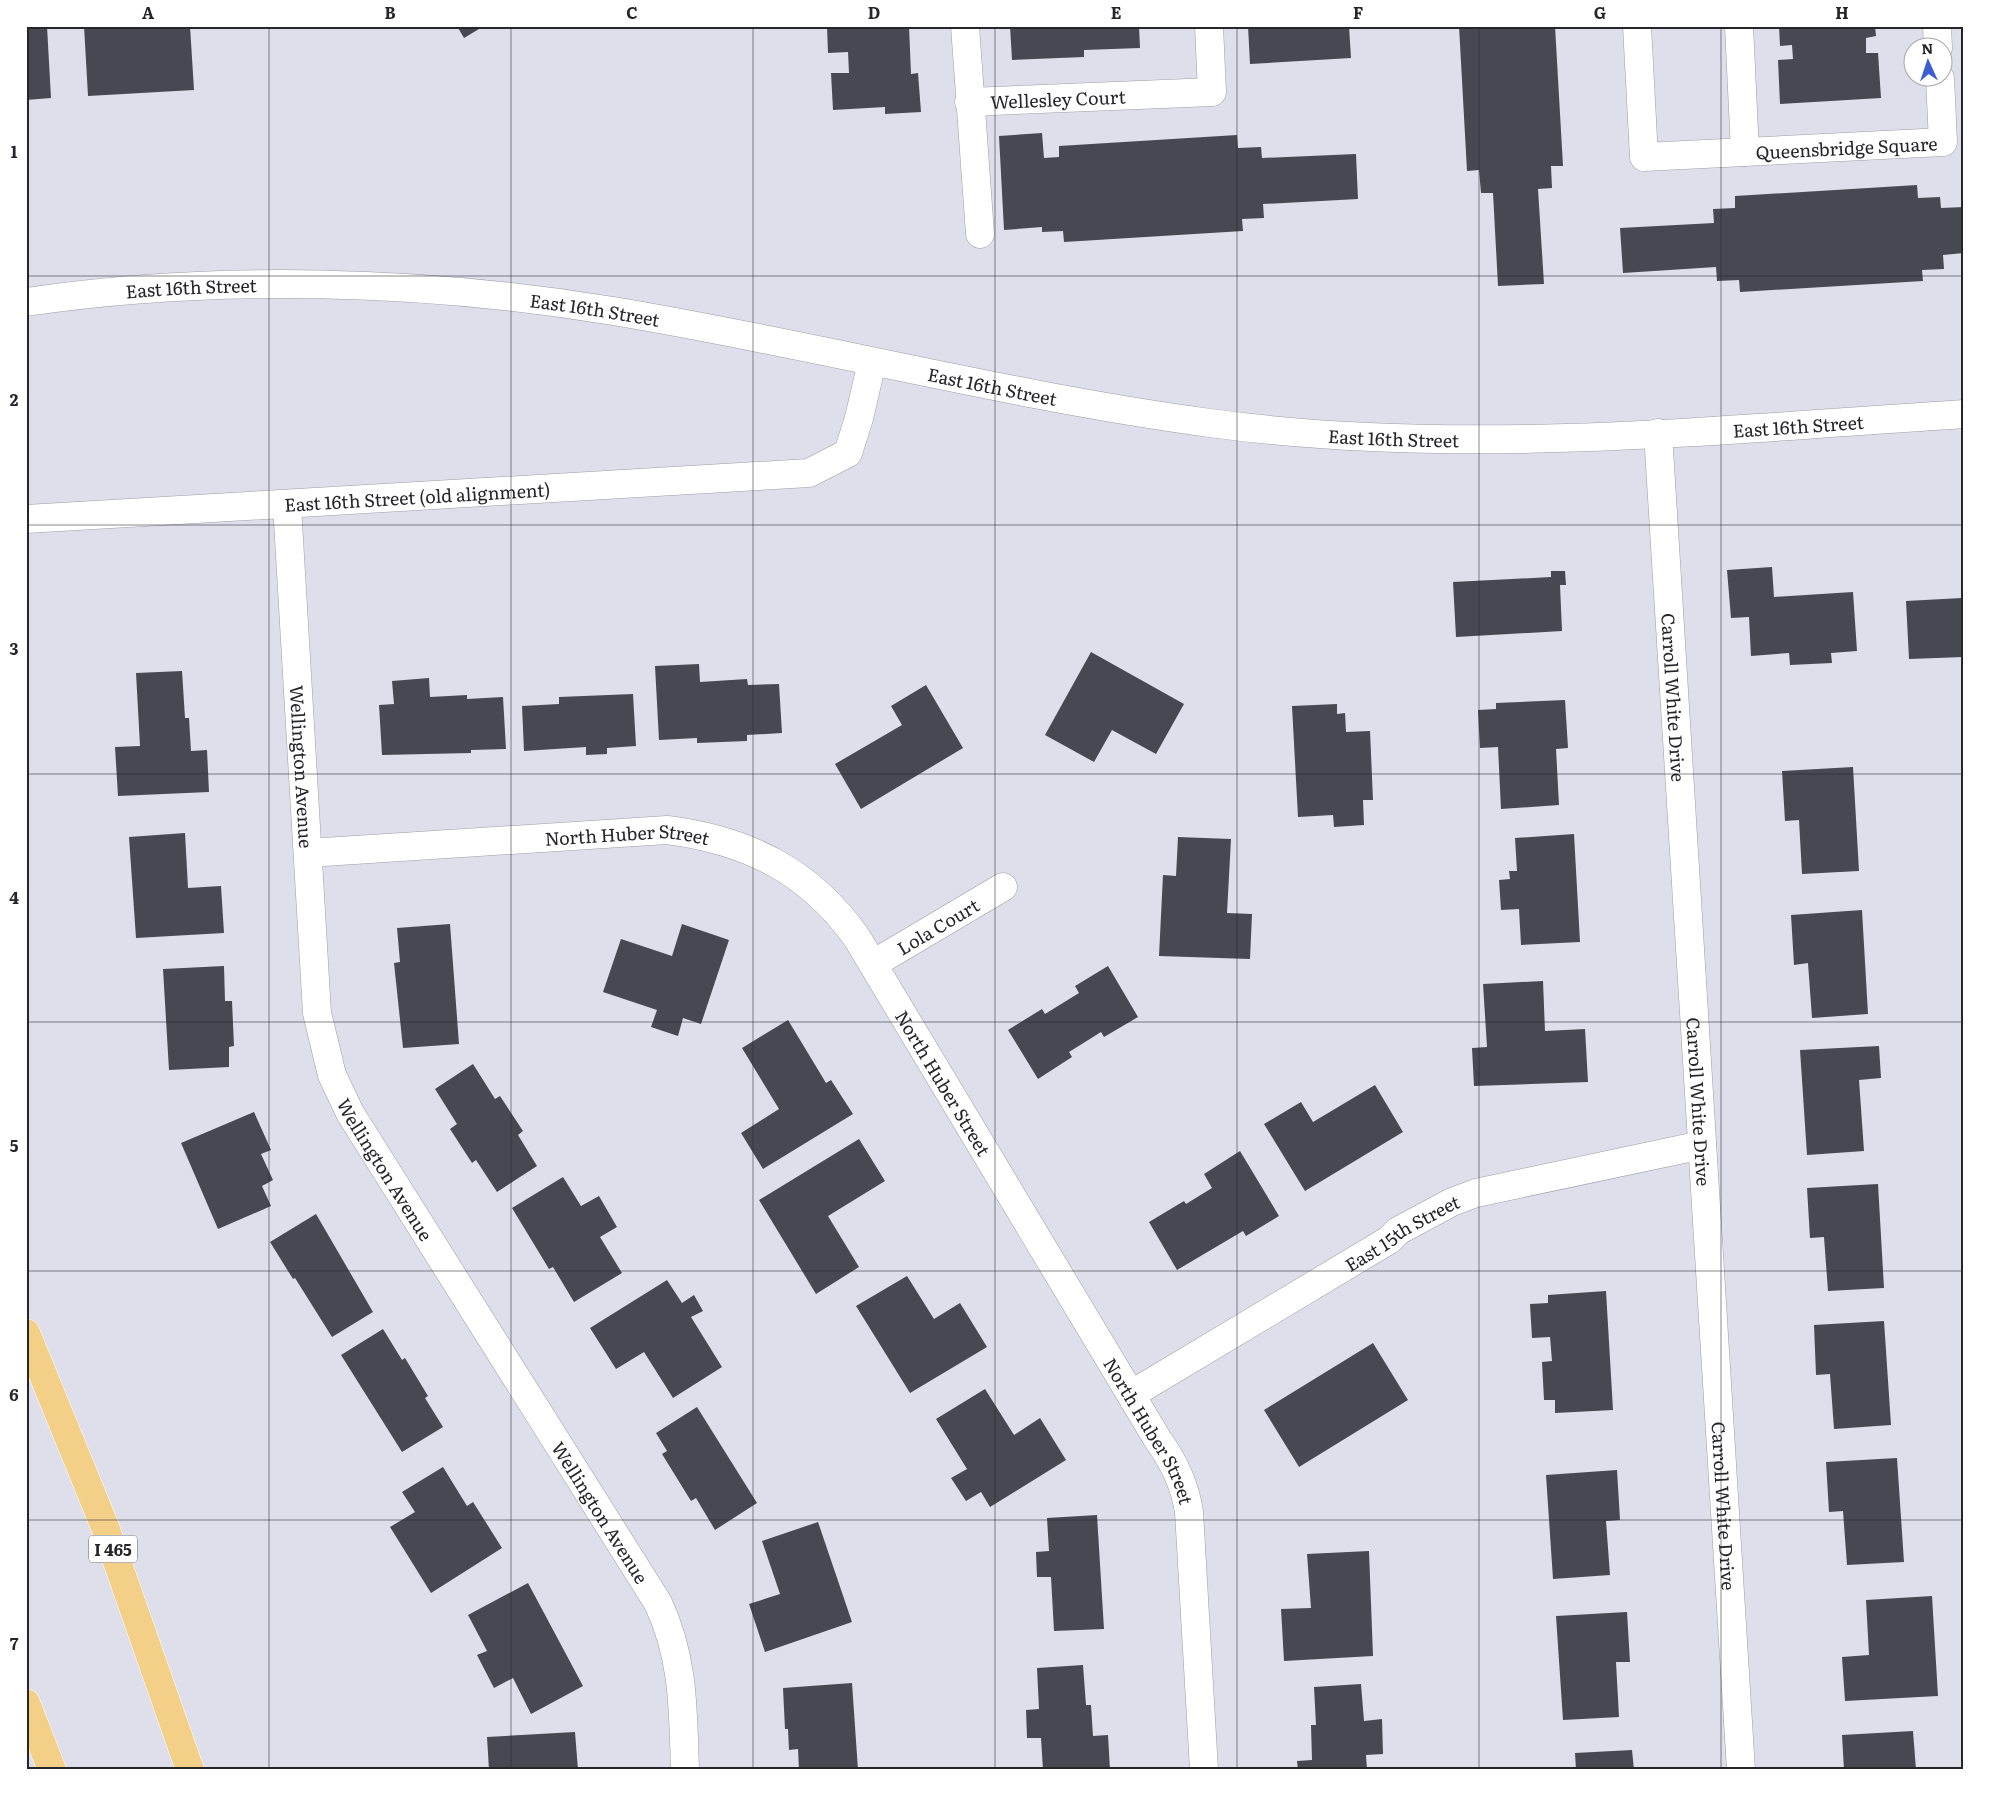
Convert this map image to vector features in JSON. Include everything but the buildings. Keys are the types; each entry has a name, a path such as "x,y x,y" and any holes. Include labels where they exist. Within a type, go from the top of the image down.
{"highway":[{"name":"I 465","path":"26,1333 105,1527 190,1770"},
{"path":"26,1703 52,1770"}],"street":[{"path":"965,26 969,102"},
{"name":"Wellesley Court","path":"980,234 969,102 1212,92 1208,26"},
{"name":"Queensbridge Square","path":"1637,26 1644,157 1943,142 1940,88"},
{"name":"Queensbridge Square","path":"1739,26 1745,152"},
{"name":"East 16th Street","path":"26,302 140,290 221,286 320,285 420,290 514,298 612,311 1142,413 1239,427 1334,437 1434,440 1518,439 1658,433 1964,414"},
{"name":"East 16th Street (old alignment)","path":"26,519 809,473 848,453 859,418 872,362"},
{"name":"Carroll White Drive","path":"1658,433 1741,1770"},
{"name":"Wellington Avenue","path":"287,505 317,1013 332,1075 350,1113 658,1603 674,1644 679,1666 685,1770"},
{"name":"North Huber Street","path":"308,853 668,830 702,834 752,851 783,867 811,887 848,924 1158,1440 1170,1456 1181,1480 1188,1502 1204,1770"},
{"name":"Lola Court","path":"873,964 1003,887"},
{"name":"East 15th Street","path":"1132,1394 1389,1240 1398,1232 1452,1202 1499,1186 1702,1145"}]}
